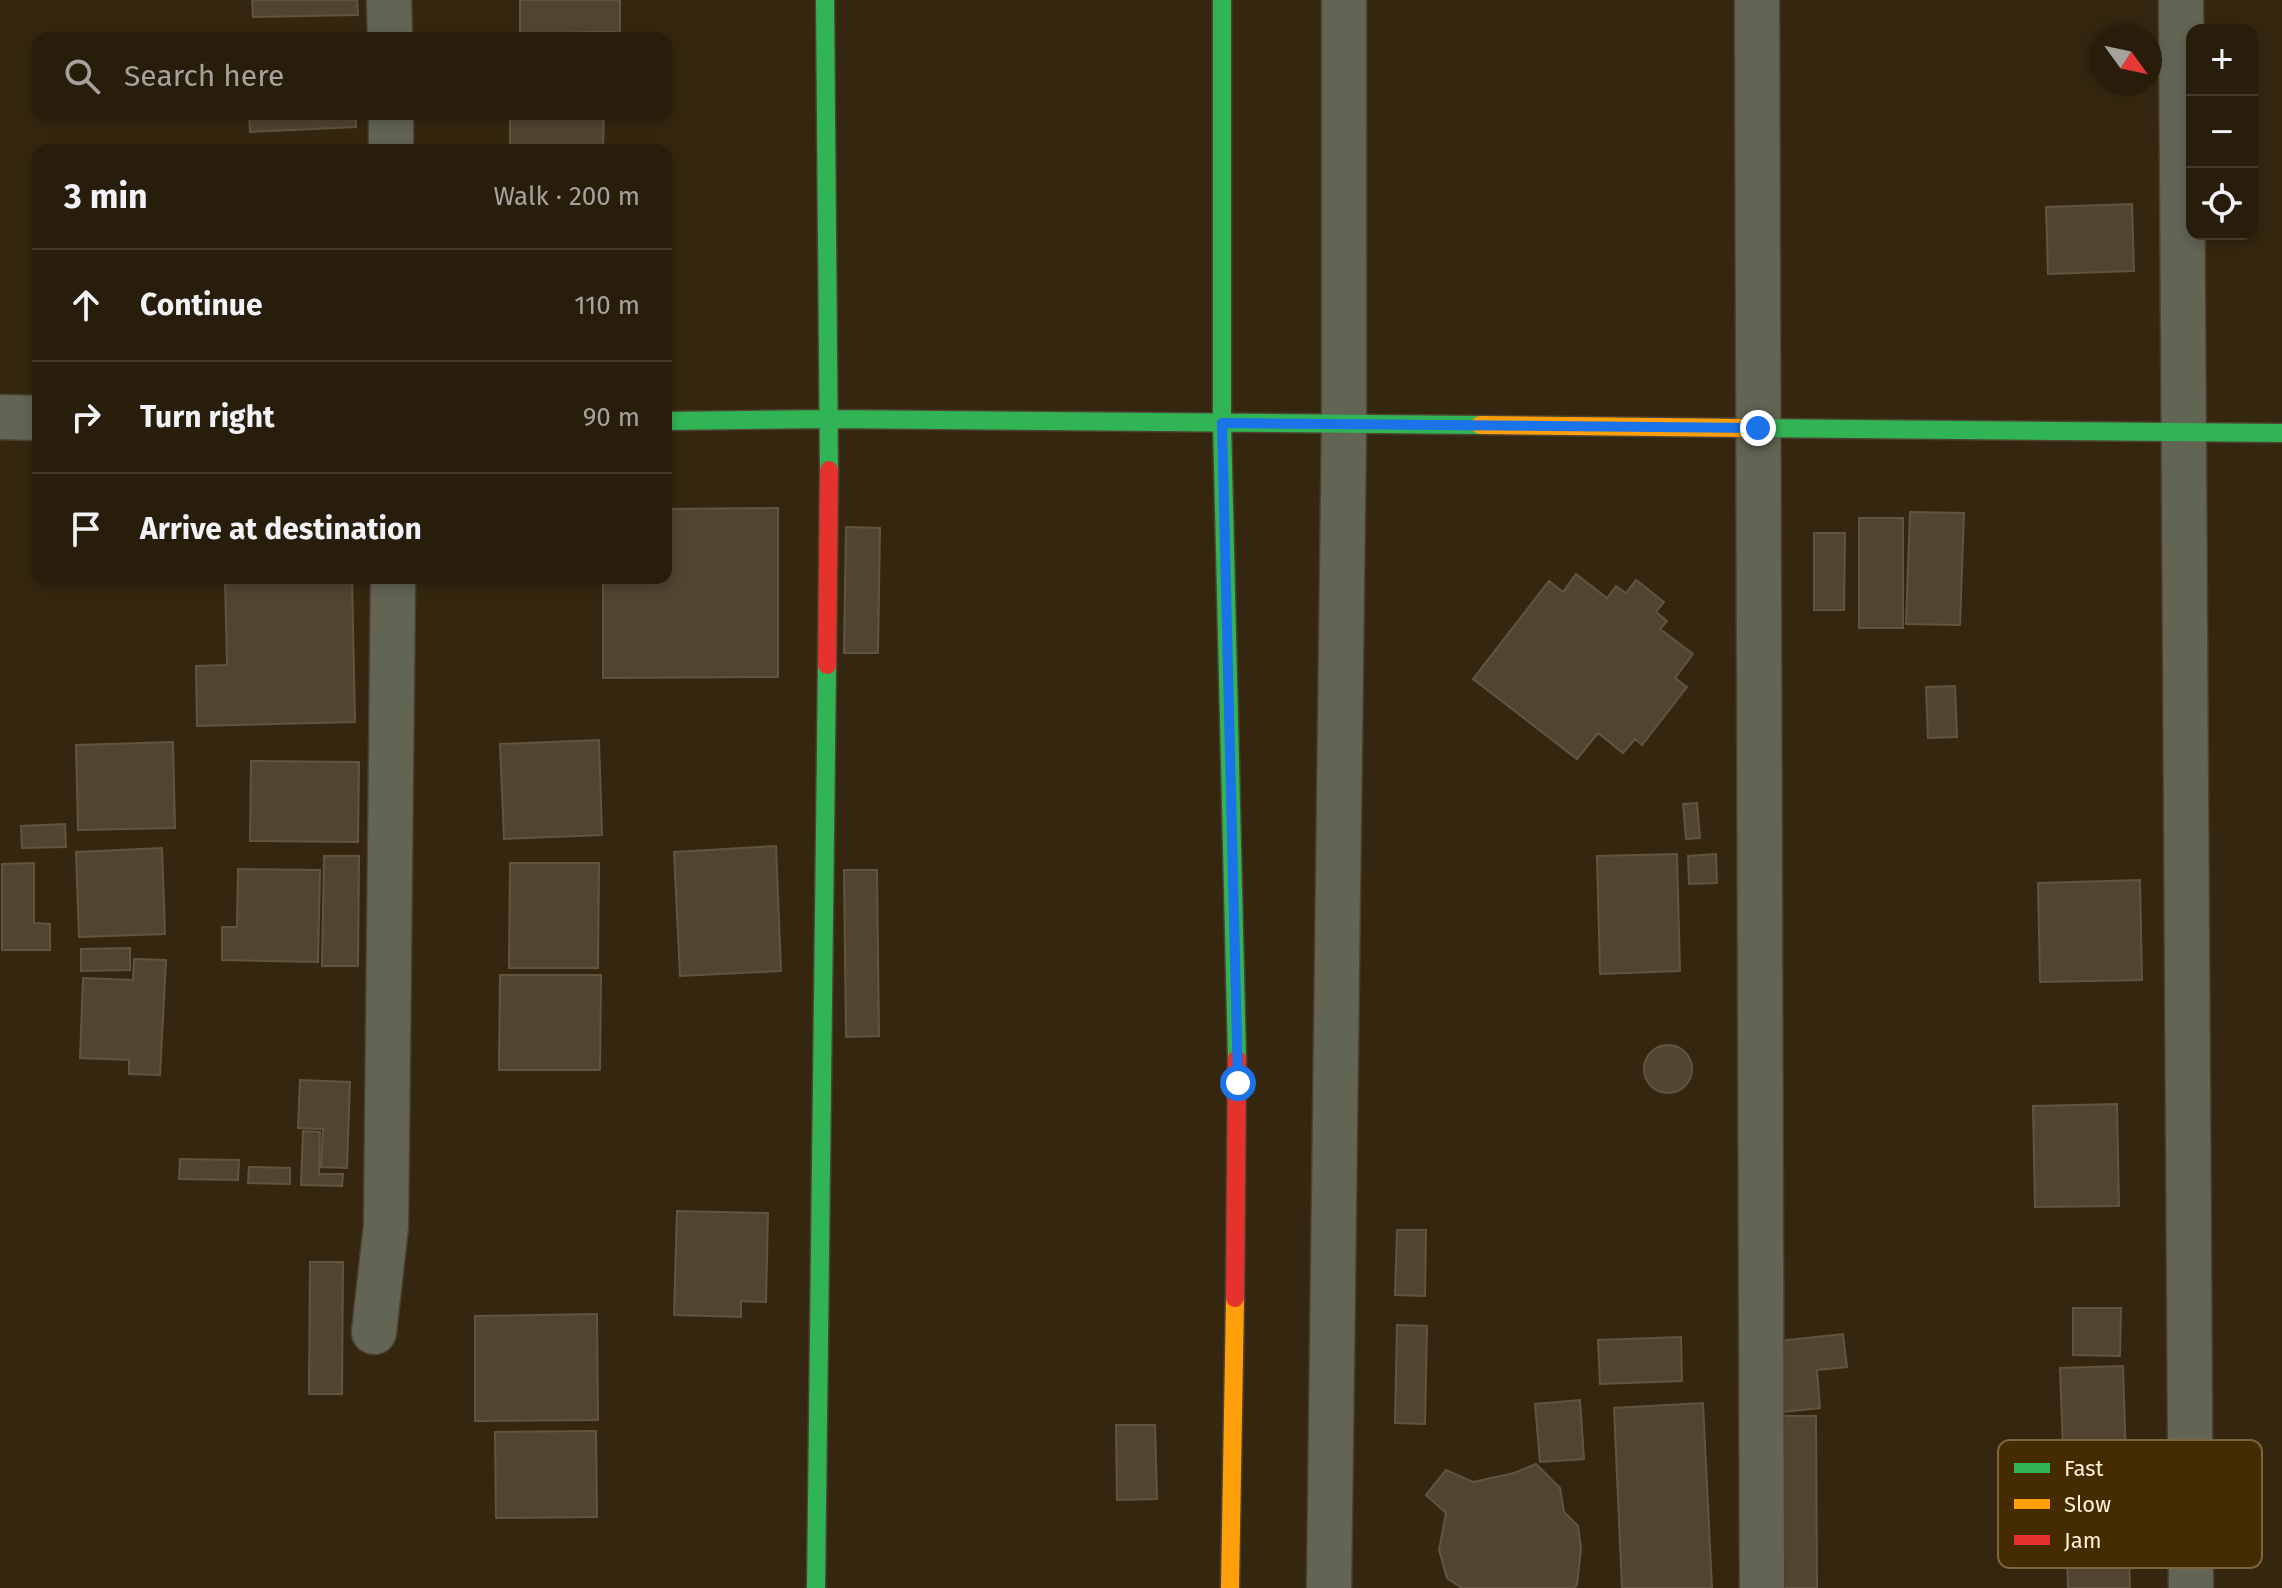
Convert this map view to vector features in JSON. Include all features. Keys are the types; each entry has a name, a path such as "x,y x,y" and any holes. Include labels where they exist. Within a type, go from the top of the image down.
{"street":[{"path":"389,0 390,32"},
{"path":"816,1588 830,419 825,0"},
{"path":"1222,0 1222,423 1238,1083 1230,1588"},
{"path":"1329,1588 1344,424 1344,0"},
{"path":"1757,0 1762,1588"},
{"path":"2181,0 2190,1440"},
{"path":"391,120 391,144"},
{"path":"0,417 32,418"},
{"path":"672,421 830,419 2282,433"},
{"path":"374,1332 386,1226 393,584"},
{"path":"2191,1568 2191,1588"}],"building":[{"path":"252,0 357,0 358,15 253,17"},
{"path":"520,0 620,0 620,32 520,32"},
{"path":"249,120 356,120 356,127 250,132"},
{"path":"510,120 604,120 603,144 510,144"},
{"path":"2132,204 2134,271 2048,274 2046,207"},
{"path":"778,508 778,677 603,678 603,584 672,584 672,509"},
{"path":"1910,512 1964,513 1960,625 1906,624"},
{"path":"1859,518 1903,518 1903,628 1859,628"},
{"path":"846,527 880,528 878,653 844,653"},
{"path":"1814,533 1845,533 1844,610 1814,610"},
{"path":"1576,574 1607,598 1616,586 1626,593 1636,580 1664,602 1656,612 1667,621 1660,629 1693,654 1675,678 1687,687 1642,745 1635,739 1623,753 1598,733 1577,759 1473,679 1549,581 1563,592"},
{"path":"225,584 352,584 355,722 197,726 196,666 227,665"},
{"path":"1955,686 1957,737 1928,738 1926,687"},
{"path":"599,740 602,835 504,839 500,744"},
{"path":"173,742 175,828 78,830 76,745"},
{"path":"251,761 359,762 358,842 250,841"},
{"path":"1697,803 1700,838 1686,839 1683,804"},
{"path":"65,824 66,847 22,848 21,826"},
{"path":"776,846 781,971 680,976 674,852"},
{"path":"162,848 165,934 79,937 76,852"},
{"path":"1677,854 1680,971 1600,974 1597,856"},
{"path":"1716,854 1717,883 1689,884 1688,856"},
{"path":"324,856 359,856 358,966 322,966"},
{"path":"34,863 34,923 50,924 50,950 2,950 2,864"},
{"path":"510,863 599,863 598,968 509,968"},
{"path":"238,869 320,870 318,962 222,960 222,927 237,927"},
{"path":"844,870 877,870 879,1036 846,1037"},
{"path":"2140,880 2142,980 2040,982 2038,883"},
{"path":"130,948 130,970 81,971 81,949"},
{"path":"134,959 166,960 160,1075 129,1074 129,1060 80,1058 83,978 133,980"},
{"path":"500,975 601,975 600,1070 499,1070"},
{"path":"1668,1045 1685,1052 1692,1069 1685,1086 1668,1093 1651,1086 1644,1069 1651,1052"},
{"path":"300,1080 350,1082 347,1168 321,1167 323,1129 298,1128"},
{"path":"2117,1104 2119,1206 2035,1207 2033,1106"},
{"path":"303,1131 320,1132 319,1174 343,1174 342,1186 301,1185"},
{"path":"180,1159 239,1160 238,1180 179,1179"},
{"path":"249,1167 290,1168 290,1184 248,1183"},
{"path":"677,1211 768,1213 766,1302 741,1301 741,1317 674,1315"},
{"path":"1397,1230 1426,1230 1425,1296 1395,1295"},
{"path":"310,1262 343,1262 342,1394 309,1394"},
{"path":"2073,1308 2121,1308 2120,1356 2073,1355"},
{"path":"597,1314 598,1420 475,1421 475,1316"},
{"path":"1397,1325 1427,1326 1425,1424 1395,1423"},
{"path":"1843,1334 1847,1367 1817,1370 1820,1408 1783,1412 1777,1341"},
{"path":"1681,1337 1682,1381 1600,1384 1598,1340"},
{"path":"2123,1366 2125,1440 2063,1440 2060,1368"},
{"path":"1580,1400 1584,1459 1540,1462 1535,1404"},
{"path":"1703,1403 1712,1588 1622,1588 1614,1408"},
{"path":"1777,1416 1816,1416 1817,1588 1778,1588"},
{"path":"1116,1425 1155,1425 1157,1499 1117,1500"},
{"path":"596,1431 597,1517 496,1518 495,1432"},
{"path":"1536,1464 1560,1488 1564,1512 1578,1526 1581,1549 1577,1585 1574,1588 1462,1588 1447,1578 1439,1550 1446,1513 1426,1495 1446,1470 1473,1482 1514,1473"},
{"path":"2067,1568 2129,1568 2130,1588 2068,1588"}],"traffic: fast":[{"path":"825,0 829,470"},
{"path":"1222,0 1222,423 1237,1059"},
{"path":"672,421 830,419 1480,425"},
{"path":"1745,428 2282,433"},
{"path":"816,1588 827,665"}],"traffic: slow":[{"path":"1480,425 1745,428"},
{"path":"1230,1588 1235,1298"}],"traffic: jam":[{"path":"827,665 829,470"},
{"path":"1235,1298 1237,1059"}],"route":[{"path":"1238,1083 1222,423 1758,428"}]}
